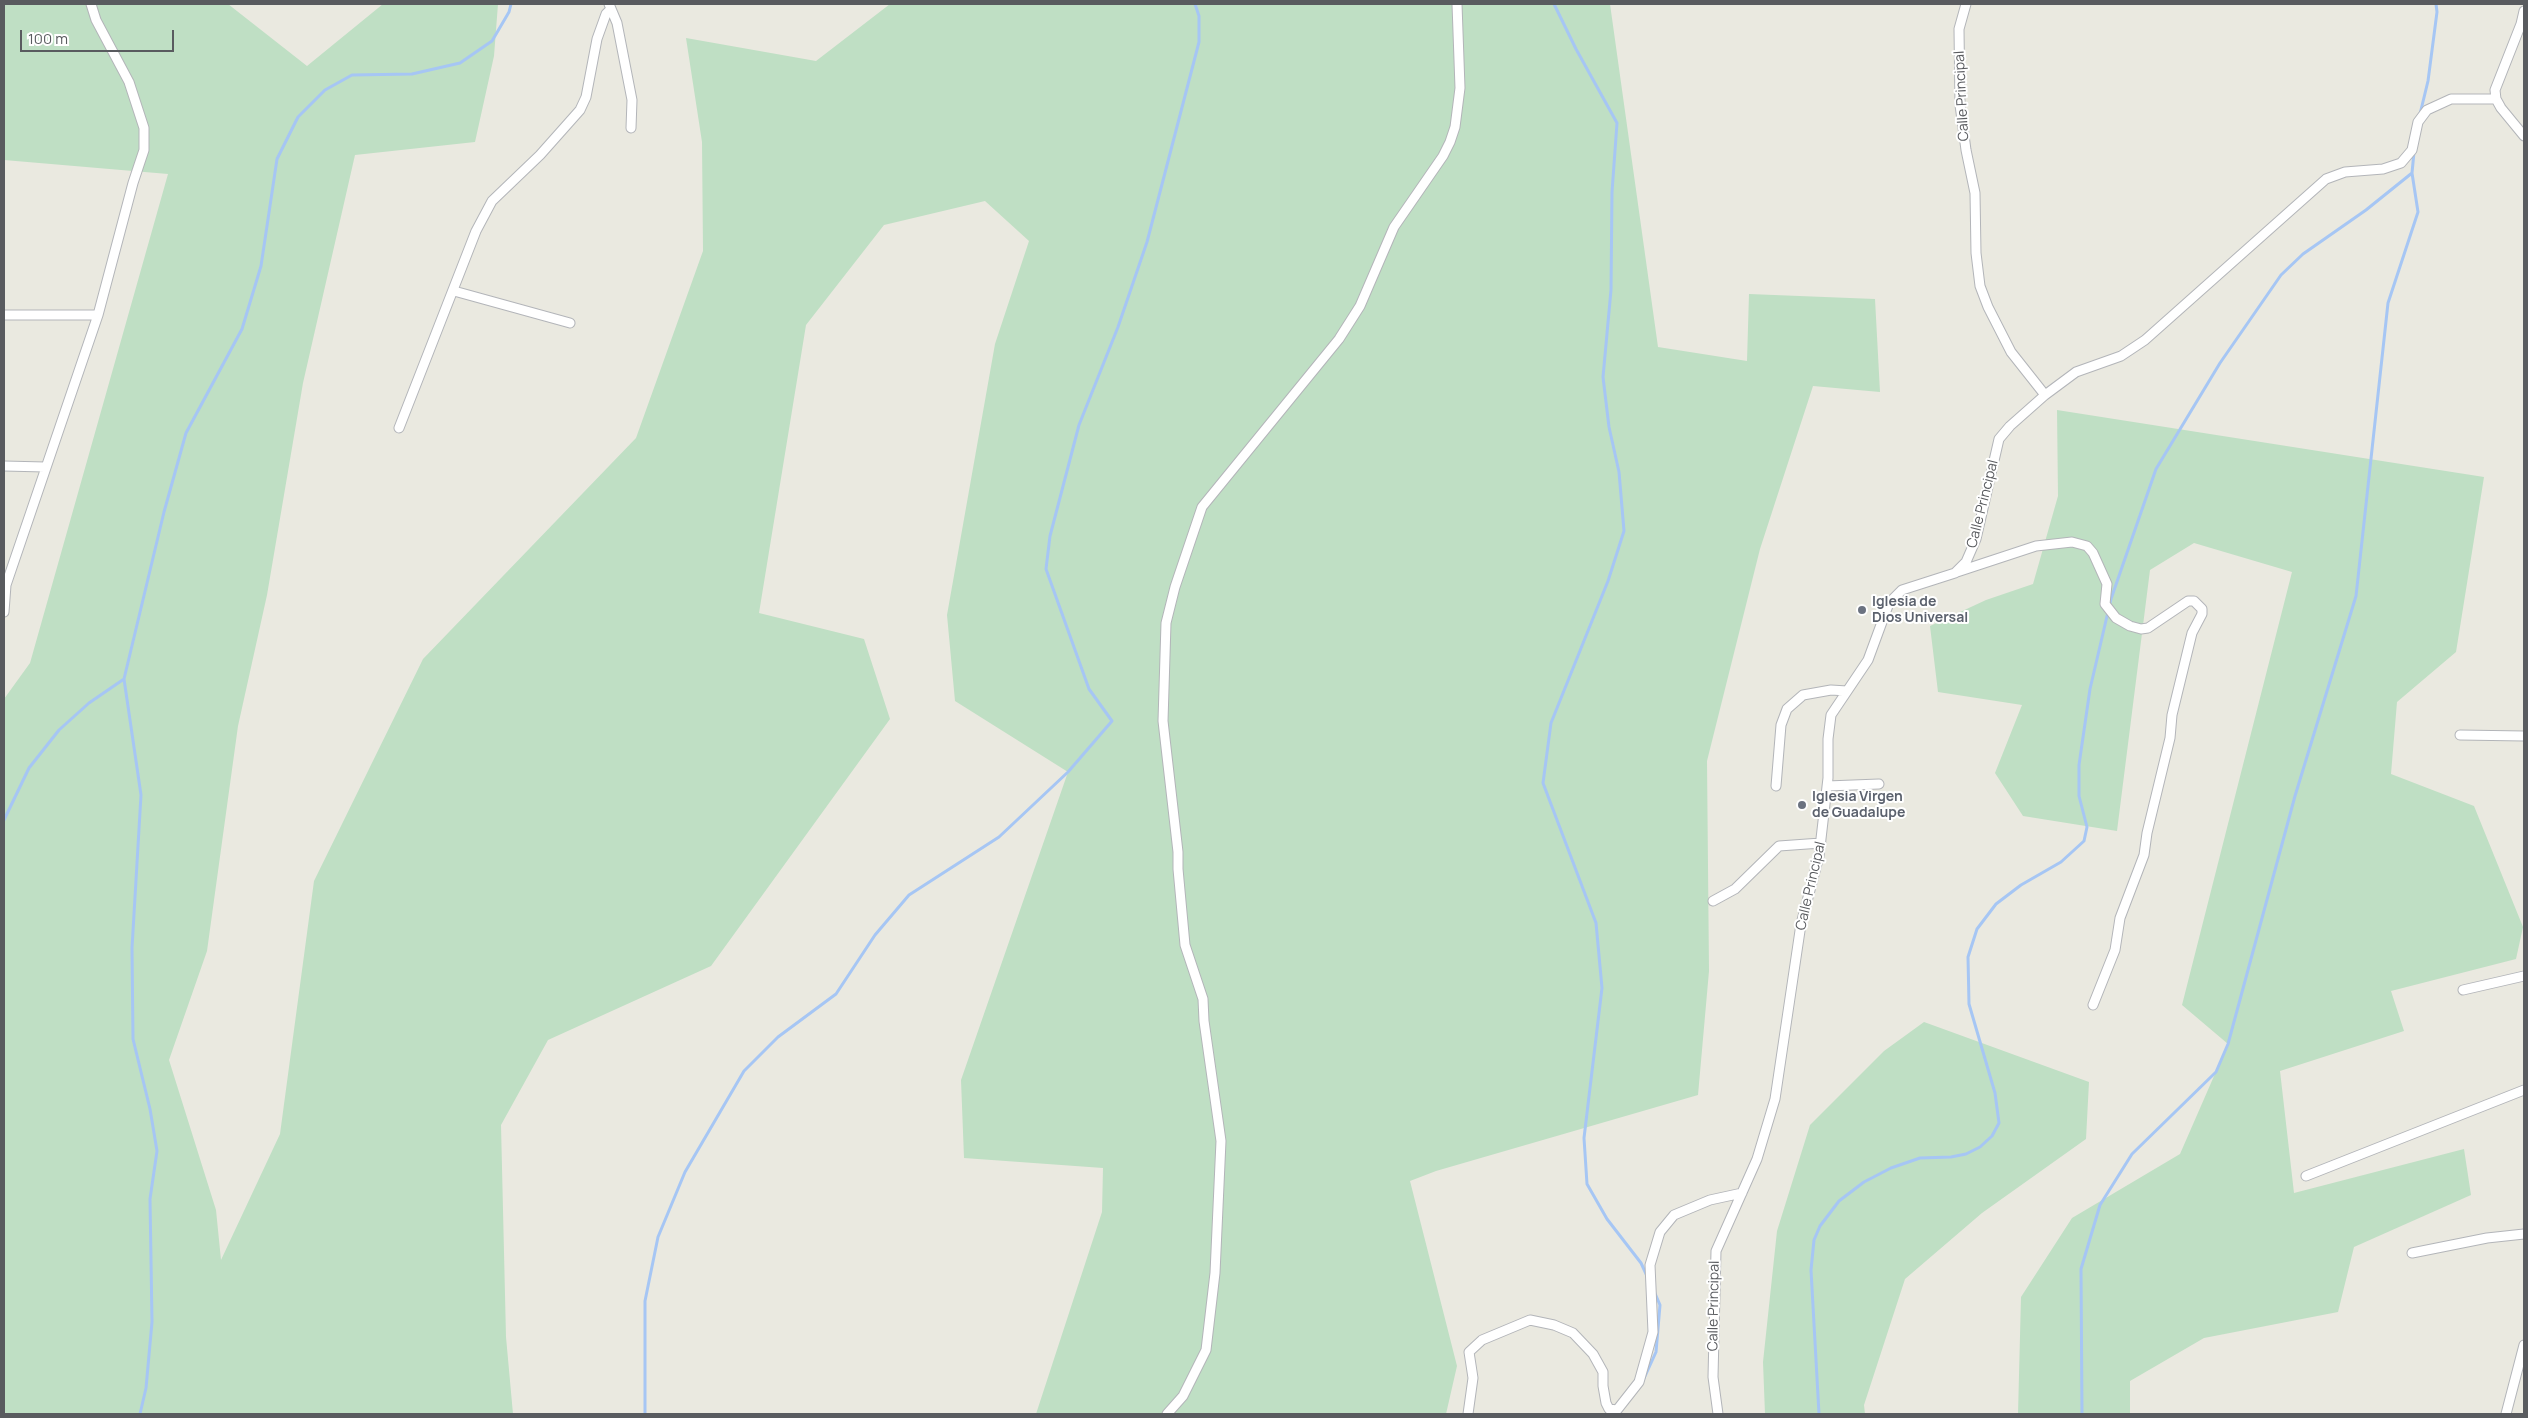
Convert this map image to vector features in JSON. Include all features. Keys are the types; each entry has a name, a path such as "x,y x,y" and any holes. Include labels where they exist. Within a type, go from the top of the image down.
{"street":[{"path":"4,612 6,585 98,315 133,183 144,150 144,128 129,82 96,20 91,4"},
{"path":"1168,1414 1183,1396 1206,1350 1215,1273 1221,1141 1203,999 1185,945 1178,852 1162,721 1166,623 1175,586 1202,507 1340,339 1360,306 1394,227 1443,156 1450,142 1455,127 1460,88 1458,4"},
{"name":"Calle Principal","path":"1718,1414 1713,1377 1716,1251 1757,1159 1775,1099 1801,924 1821,844 1828,786 1829,721 1868,660 1885,610 1893,596 1902,590 1954,573 1961,568 1971,552 1999,439 2010,426 2045,395 2011,352 1988,307 1980,286 1976,253 1975,193 1966,150 1960,106 1959,29 1966,4"},
{"path":"2520,4 2524,10 2521,24 2497,81 2496,99 2524,136"},
{"path":"610,7 617,23 632,100 631,128"},
{"path":"399,428 476,231 492,201 540,155 580,110 586,97 597,39 610,7"},
{"path":"2045,395 2076,372 2125,354 2145,340 2326,179 2345,172 2383,169 2401,163 2412,150 2418,122 2427,110 2451,99 2496,99"},
{"path":"454,291 570,323"},
{"path":"4,315 98,315"},
{"path":"4,466 45,467"},
{"path":"1954,573 2036,546 2072,542 2087,546 2093,553 2107,584 2105,604 2116,618 2130,626 2141,629 2148,628 2188,601 2194,601 2202,608 2202,614 2192,633 2172,715 2170,738 2147,832 2144,855 2120,918 2115,950 2093,1005"},
{"path":"1776,786 1781,725 1786,710 1803,695 1830,690 1847,691"},
{"path":"2460,735 2524,736"},
{"path":"1828,786 1879,784"},
{"path":"1713,901 1735,889 1776,848 1821,844"},
{"path":"2463,990 2524,976"},
{"path":"2306,1176 2524,1090"},
{"path":"1468,1414 1473,1378 1469,1352 1482,1340 1530,1320 1554,1325 1573,1333 1593,1354 1603,1372 1602,1386 1606,1404 1609,1409 1617,1410 1639,1382 1653,1332 1650,1265 1660,1232 1674,1215 1710,1200 1742,1193"},
{"path":"2412,1254 2487,1238 2524,1234"},
{"path":"2506,1414 2524,1345"}],"green space":[{"path":"4,4 228,4 307,66 383,4 498,4 494,56 475,142 355,155 303,383 267,595 238,726 207,951 169,1060 216,1210 221,1260 280,1134 314,881 423,659 636,438 703,251 702,142 686,38 816,61 890,4 1610,4 1658,347 1747,361 1749,294 1875,299 1880,392 1813,386 1760,549 1707,761 1709,971 1698,1095 1436,1171 1410,1181 1457,1366 1446,1414 1036,1414 1102,1212 1103,1168 964,1158 961,1080 1068,772 955,701 947,615 995,344 1029,241 985,201 884,225 806,325 759,613 864,639 890,719 711,966 548,1040 501,1125 506,1337 513,1414 4,1414 4,699 30,663 168,174 4,160"},
{"path":"2057,410 2484,477 2456,652 2397,702 2391,774 2474,806 2523,927 2516,959 2391,991 2404,1031 2280,1071 2294,1193 2464,1149 2471,1195 2354,1247 2338,1312 2204,1338 2130,1381 2130,1414 2018,1414 2021,1297 2072,1218 2180,1154 2228,1044 2182,1005 2292,572 2194,543 2150,570 2117,831 2023,816 1995,773 2022,705 1938,692 1930,626 1986,600 2033,584 2058,496"},
{"path":"1924,1022 2089,1082 2086,1139 1982,1213 1905,1279 1864,1405 1865,1414 1765,1414 1763,1362 1777,1231 1810,1125 1884,1051"}],"waterway":[{"path":"140,1414 146,1388 152,1322 150,1199 157,1151 150,1109 133,1039 132,948 141,795 124,679 164,512 186,433 242,329 261,266 277,159 298,117 325,90 352,75 412,74 460,63 492,41 509,12 511,4"},
{"path":"645,1414 645,1301 658,1237 685,1172 744,1071 778,1037 836,994 875,935 909,895 999,837 1068,772 1112,721 1089,689 1046,569 1050,536 1079,425 1118,327 1147,242 1199,42 1199,16 1195,4"},
{"path":"1554,4 1576,49 1617,123 1612,192 1611,290 1603,377 1609,427 1619,472 1624,531 1608,581 1551,723 1543,783 1596,923 1602,988 1584,1138 1587,1184 1607,1219 1641,1263 1647,1276"},
{"path":"2420,114 2428,81 2437,12 2436,4"},
{"path":"2082,1414 2081,1269 2100,1205 2132,1154 2216,1072 2228,1044 2295,796 2356,596 2388,303 2418,212 2412,173 2414,152"},
{"path":"1819,1414 1811,1270 1814,1240 1820,1226 1839,1201 1864,1182 1891,1168 1920,1158 1951,1157 1966,1154 1980,1147 1992,1136 1999,1123 1995,1093 1969,1004 1968,957 1977,929 1996,904 2021,885 2061,862 2084,841 2087,827 2079,796 2079,765 2090,689 2111,599 2156,469 2220,363 2281,275 2303,254 2366,210 2412,173"},
{"path":"4,820 29,768 59,730 89,703 124,679"},
{"path":"1641,1385 1656,1352 1660,1305 1654,1291"}],"place":[{"name":"Iglesia de Dios Universal","path":"1862,610"},
{"name":"Iglesia Virgen de Guadalupe","path":"1802,805"}]}
